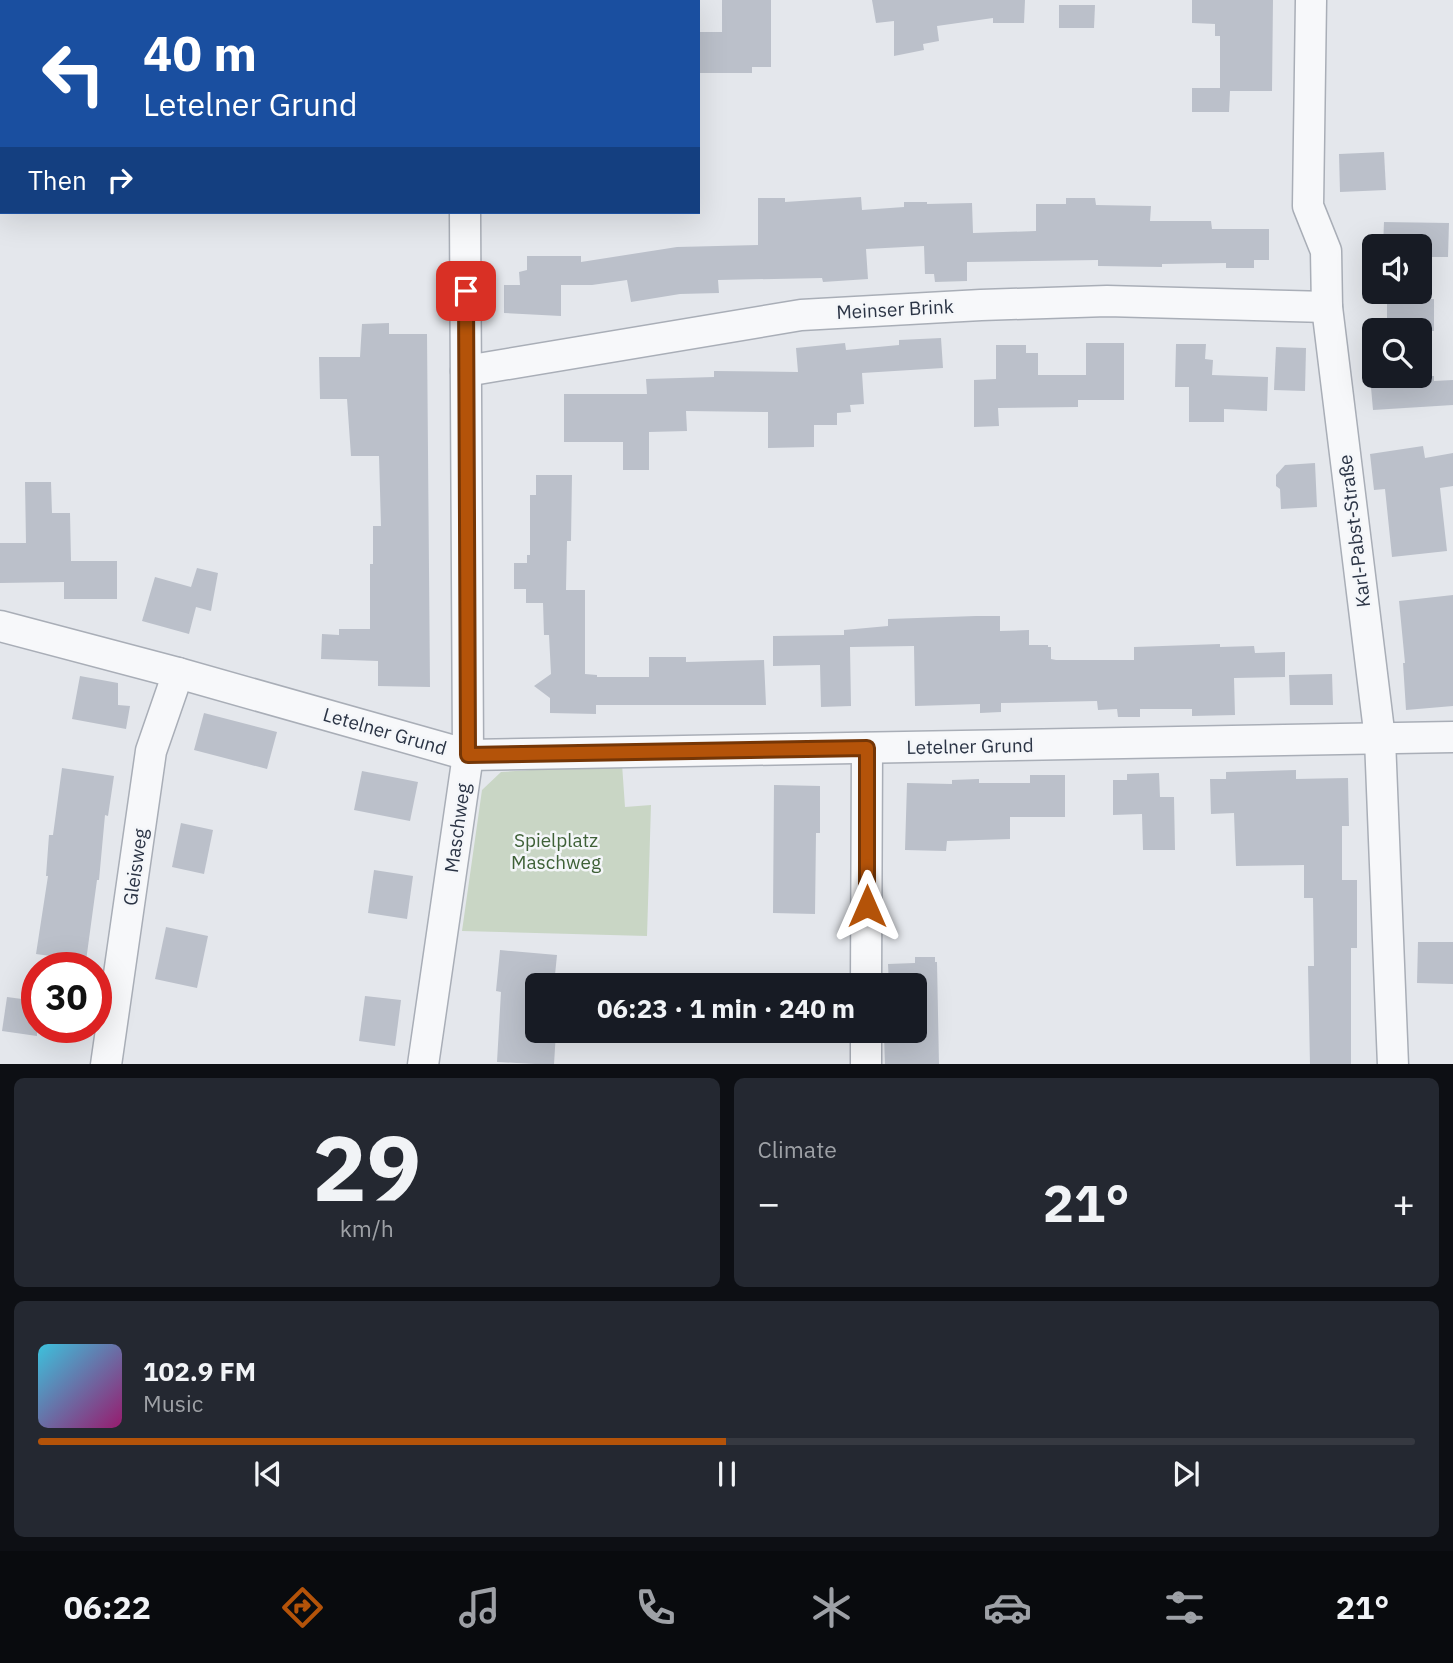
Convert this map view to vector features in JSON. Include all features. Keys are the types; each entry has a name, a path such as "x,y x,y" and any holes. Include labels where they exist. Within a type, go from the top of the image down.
{"street":[{"name":"Karl-Pabst-Straße","path":"1311,0 1308,206 1326,251 1327,307 1380,739 1393,1064"},
{"name":"Maschweg","path":"423,1064 468,755 466,214"},
{"name":"Meinser Brink","path":"466,370 801,314 1107,302 1327,307"},
{"name":"Letelner Grund","path":"0,626 468,755 1453,737"},
{"name":"Gleisweg","path":"106,1064 152,751 177,673"},
{"path":"866,973 867,748"},
{"path":"866,1043 866,1064"}],"green space":[{"name":"Spielplatz Maschweg","path":"622,764 625,807 651,805 647,936 462,931 482,790 501,772"}],"building":[{"path":"722,0 771,0 771,67 752,67 752,73 700,73 700,32 722,32"},
{"path":"872,0 1025,0 1024,23 993,23 993,18 937,26 939,41 923,44 924,50 894,56 894,21 876,23"},
{"path":"1192,0 1273,0 1272,91 1230,91 1229,112 1192,112 1192,88 1220,88 1220,36 1215,36 1215,24 1192,23"},
{"path":"1059,5 1095,5 1094,28 1059,28"},
{"path":"1384,152 1386,190 1340,192 1339,154"},
{"path":"861,197 862,210 904,207 904,202 972,203 973,233 1036,231 1036,204 1066,204 1066,198 1095,198 1096,205 1151,206 1150,221 1211,221 1212,229 1269,229 1269,260 1254,260 1254,268 1226,268 1226,263 1162,264 1162,267 1098,266 1098,260 967,262 967,281 935,282 934,274 925,274 924,246 866,249 868,279 823,282 822,278 718,280 719,293 680,294 631,302 627,280 592,285 561,285 561,316 504,313 504,285 520,285 519,272 527,270 527,256 581,256 581,262 677,247 758,245 758,198 785,198 785,202"},
{"path":"1384,222 1449,223 1448,257 1432,257 1432,234 1384,234"},
{"path":"1434,299 1434,331 1432,318 1387,318 1387,304 1432,304"},
{"path":"389,323 389,334 427,334 430,687 378,686 378,661 321,659 322,634 339,635 339,629 370,629 373,526 381,526 379,456 351,456 347,399 320,399 319,357 360,357 362,324"},
{"path":"941,338 943,368 862,373 864,404 850,405 851,412 837,413 837,425 814,425 814,447 768,448 768,412 686,411 687,431 649,432 649,470 623,470 623,442 564,442 564,394 647,394 646,379 714,377 714,371 798,372 796,348 845,343 846,350 899,345 899,340"},
{"path":"1086,343 1124,343 1124,400 1078,400 1078,407 998,408 999,426 974,427 974,380 996,379 996,345 1026,345 1026,353 1038,353 1038,375 1086,375"},
{"path":"1176,344 1206,344 1205,359 1213,360 1212,375 1268,377 1267,411 1224,409 1224,422 1189,422 1189,387 1175,387"},
{"path":"1276,347 1306,348 1305,391 1274,390"},
{"path":"1432,376 1434,381 1453,380 1453,405 1373,410 1371,388 1432,388"},
{"path":"1423,446 1425,458 1453,453 1453,486 1440,488 1447,551 1392,557 1385,489 1374,490 1370,454"},
{"path":"1315,463 1317,507 1281,509 1276,475 1285,465"},
{"path":"536,475 572,475 571,541 567,541 566,590 585,590 585,674 597,677 649,677 649,657 686,657 686,662 764,660 766,705 596,705 596,714 550,713 550,698 534,686 551,674 549,635 544,635 543,603 526,603 526,589 514,589 514,563 527,563 527,555 530,555 530,495 536,495"},
{"path":"25,482 51,482 52,513 70,513 71,561 117,561 117,599 64,599 64,582 0,583 0,543 26,543"},
{"path":"197,568 218,573 211,611 196,607 189,634 142,621 155,577 191,587"},
{"path":"1453,595 1453,706 1406,710 1399,601"},
{"path":"1000,616 1000,631 1029,630 1029,645 1048,645 1051,647 1051,659 1056,660 1134,660 1134,647 1220,644 1220,647 1254,646 1255,653 1285,652 1285,677 1234,678 1235,715 1192,716 1192,709 1140,709 1140,717 1118,717 1117,709 1098,710 1097,701 1001,703 1001,712 980,713 980,704 915,706 914,646 850,647 851,706 821,707 820,665 773,666 773,636 844,635 844,630 888,626 888,619"},
{"path":"1332,674 1333,705 1290,705 1289,675"},
{"path":"80,676 118,683 118,705 130,706 126,729 72,719"},
{"path":"204,713 277,732 267,769 194,750"},
{"path":"62,768 114,776 108,816 105,815 99,880 87,952 36,952 48,876 49,835 53,835"},
{"path":"1296,770 1296,779 1348,778 1349,826 1342,826 1342,880 1357,880 1357,948 1351,948 1351,1064 1310,1064 1308,966 1314,966 1313,898 1304,898 1304,865 1236,866 1234,813 1211,814 1210,779 1226,779 1226,772"},
{"path":"362,771 418,782 410,821 354,810"},
{"path":"1159,773 1160,797 1174,797 1175,850 1143,850 1142,814 1113,815 1113,780 1127,780 1127,774"},
{"path":"1030,775 1065,775 1065,817 1010,817 1010,839 947,841 946,851 905,850 907,783 952,784 952,780 979,779 979,783 1030,783"},
{"path":"774,785 820,786 820,833 816,833 815,914 773,913"},
{"path":"181,823 213,830 204,874 172,867"},
{"path":"374,870 413,876 407,919 368,913"},
{"path":"166,927 208,936 197,988 155,979"},
{"path":"1418,942 1453,942 1453,984 1417,983"},
{"path":"500,950 557,955 555,973 525,973 525,1043 555,1043 554,1064 497,1062 501,992 496,991"},
{"path":"915,957 935,957 939,1064 885,1064 884,1043 927,1043 927,973 888,973 888,964 915,963"},
{"path":"365,996 401,1000 395,1046 359,1041"},
{"path":"7,997 21,999 21,1034 2,1031"}],"route":[{"path":"466,291 468,755 867,748 867,906"}]}
